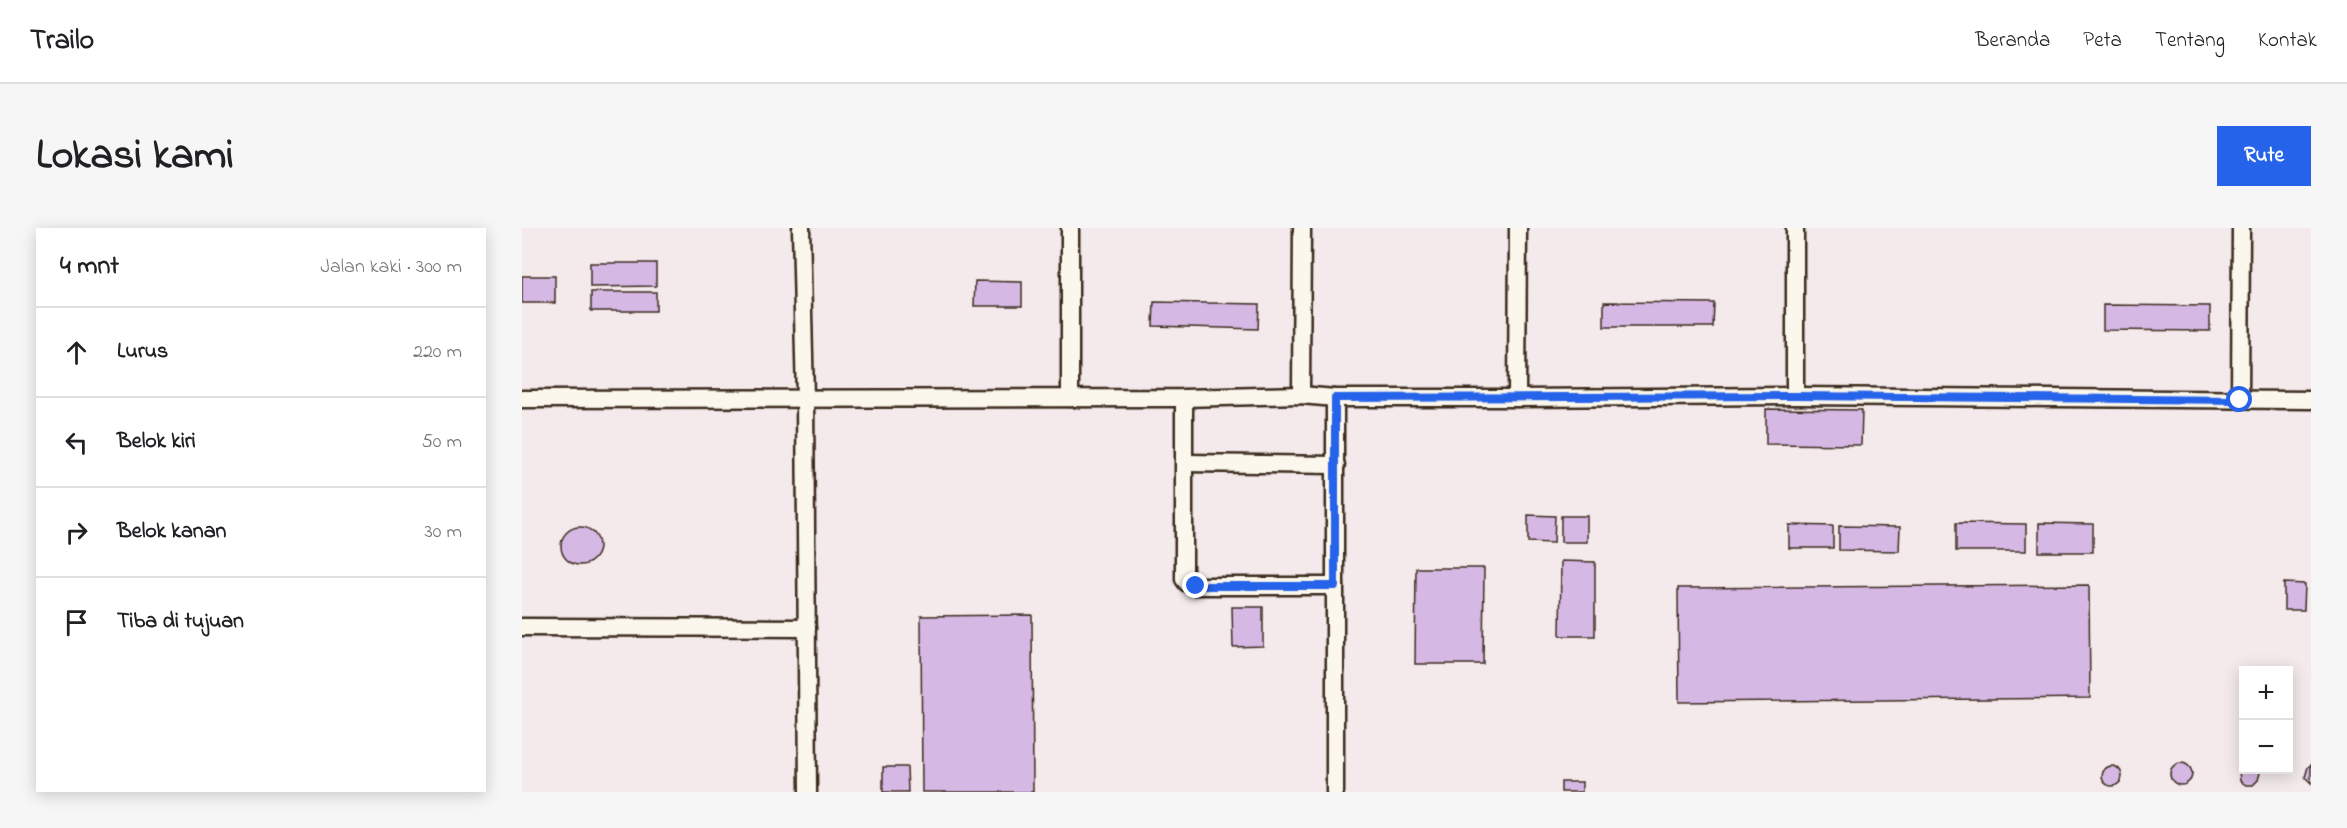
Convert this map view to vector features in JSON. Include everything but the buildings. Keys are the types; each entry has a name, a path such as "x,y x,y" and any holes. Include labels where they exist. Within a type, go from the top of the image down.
{"lane":[{"path":"801,228 805,398 808,792"},
{"path":"1070,228 1070,398"},
{"path":"1302,228 1302,395"},
{"path":"1517,398 1518,228"},
{"path":"1795,228 1795,396"},
{"path":"2240,400 2241,228"},
{"path":"522,399 1184,398 1302,395 1335,398 1795,396 2311,400"},
{"path":"1184,398 1184,579 1187,583 1196,586 1335,586"},
{"path":"1335,398 1335,792"},
{"path":"1185,463 1336,465"},
{"path":"522,627 807,628"}],"route":[{"path":"1196,586 1335,586 1335,398 1795,396 2240,400"}]}
